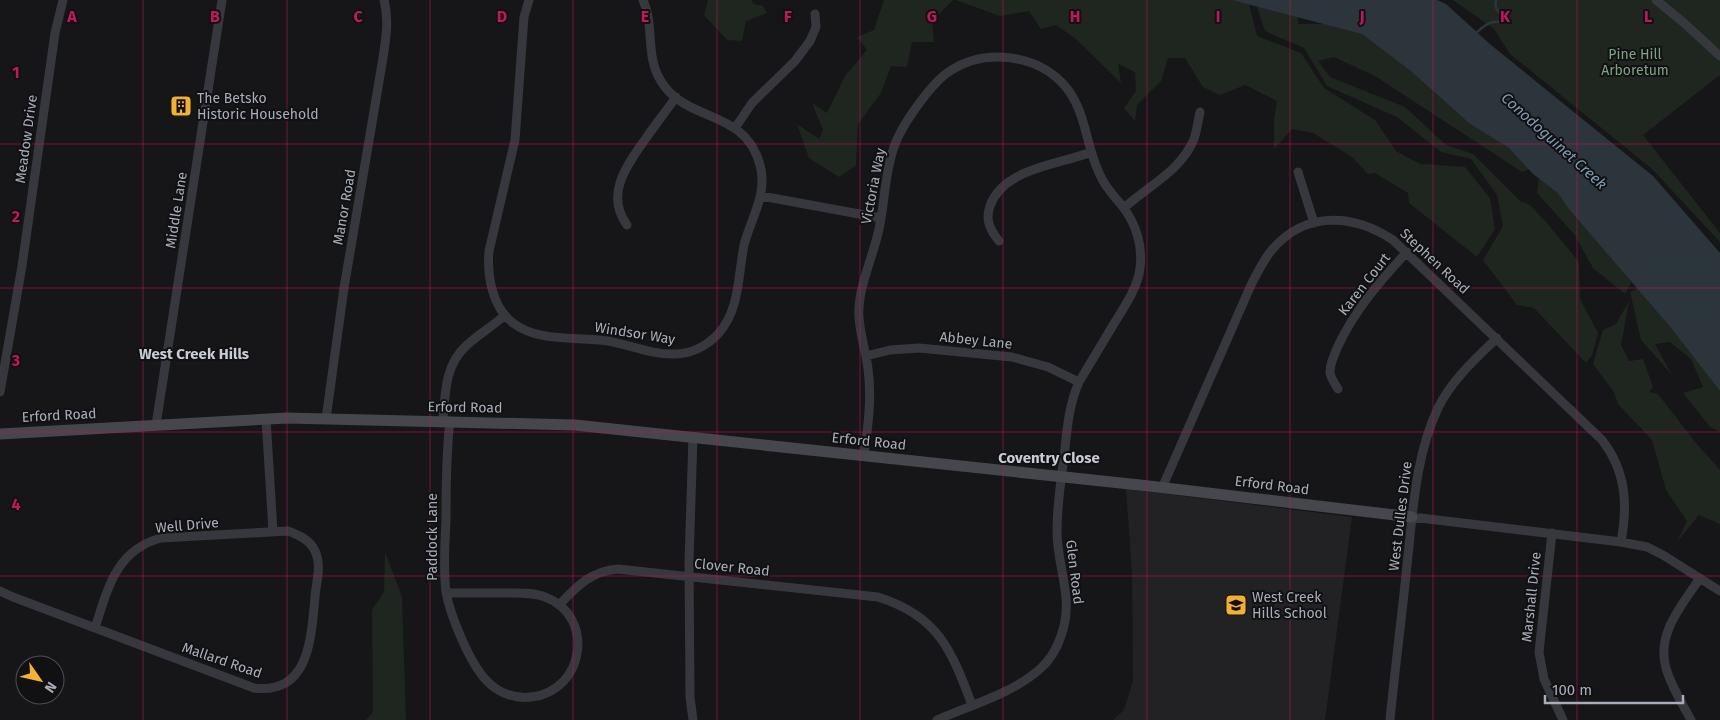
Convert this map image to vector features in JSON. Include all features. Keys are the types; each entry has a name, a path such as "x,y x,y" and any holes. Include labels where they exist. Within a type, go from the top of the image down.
{"street":[{"name":"Middle Lane","path":"156,425 222,0"},
{"name":"Manor Road","path":"326,419 344,288 383,58 386,34 386,8 384,0"},
{"path":"505,315 491,285 488,263 489,251 515,140 524,17 529,0"},
{"name":"Windsor Way","path":"505,315 514,324 545,336 596,339 666,354 682,353 701,348 718,335 731,316 736,299 740,264 747,234 761,196 762,176 758,156 745,137 735,128 676,97 663,85 652,62 648,18 643,0"},
{"path":"1656,0 1684,22 1720,56"},
{"name":"Meadow Drive","path":"0,392 22,266 55,32 62,4"},
{"path":"735,128 752,103 794,61 810,41 816,26 815,14"},
{"name":"Victoria Way","path":"864,456 870,410 870,392 859,308 881,218 885,186 894,148 910,118 929,90 944,74 961,64 975,59 1000,56 1024,60 1047,71 1065,86 1077,105 1101,178 1133,223 1141,251 1140,270 1128,300 1079,382 1074,395 1068,419 1060,476"},
{"path":"626,225 618,208 617,194 621,181 630,160 676,97"},
{"path":"1124,208 1181,161 1193,140 1200,112"},
{"path":"998,241 991,231 987,218 991,202 1005,184 1027,172 1091,152"},
{"path":"1298,172 1314,222"},
{"path":"761,196 881,218"},
{"name":"Stephen Road","path":"1162,488 1251,285 1264,260 1293,231 1314,222 1337,220 1368,226 1393,240 1581,418 1608,448 1623,482 1625,494 1625,516 1621,542"},
{"name":"Karen Court","path":"1338,389 1329,374 1331,362 1340,343 1362,304 1382,278 1407,252"},
{"name":"Paddock Lane","path":"505,315 467,345 453,362 447,379 445,390 447,458 446,593 457,627 481,674 502,692 521,698 538,696 557,688 569,675 574,665 579,648 578,637 571,618 559,604"},
{"name":"West Dulles Drive","path":"1390,720 1412,517 1422,453 1438,408 1447,393 1460,376 1496,338"},
{"name":"Abbey Lane","path":"866,356 890,350 920,348 1012,357 1048,366 1079,382"},
{"name":"Erford Road","path":"0,434 266,419 446,421 589,426 1060,476 1621,542 1647,547 1720,591"},
{"path":"266,419 273,532"},
{"path":"693,437 690,576 690,697 693,720"},
{"name":"Glen Road","path":"941,719 1012,688 1030,678 1043,666 1058,644 1064,629 1067,600 1057,533 1060,476"},
{"name":"Mallard Road","path":"0,591 254,688 270,688 281,685 294,676 305,658 312,622 318,567 314,549 305,539 288,531 273,532"},
{"name":"Well Drive","path":"95,628 119,566 132,552 142,545 161,538 273,532"},
{"name":"Marshall Drive","path":"1552,533 1539,652 1544,679 1563,720"},
{"name":"Clover Road","path":"559,604 584,580 608,570 618,569 878,597 919,615 939,634 954,660 972,705"},
{"path":"1690,720 1666,669 1663,650 1668,629 1675,615 1700,578"},
{"path":"446,593 535,594 544,596 559,604"}],"shaded area":[{"name":"West Creek Hills School","path":"1126,489 1352,517 1325,720 1113,720 1124,710 1133,681 1132,574"}],"green space":[{"path":"708,0 752,0 753,4 763,6 767,13 746,21 742,41 727,40 704,15"},
{"path":"884,0 953,0 932,21 934,42 912,42 907,67 891,66 881,93 858,124 856,165 839,177 809,158 797,124 819,139 823,130 812,103 827,113 845,76 867,50 857,37 874,30"},
{"path":"956,0 1233,0 1249,4 1257,36 1301,53 1324,88 1375,120 1396,151 1420,164 1465,167 1490,198 1495,229 1477,257 1409,203 1408,193 1375,173 1368,174 1352,157 1313,133 1292,129 1274,149 1274,119 1277,101 1245,85 1220,95 1203,87 1185,58 1168,58 1161,81 1137,105 1135,121 1124,108 1136,91 1135,72 1118,64 1121,83 1076,39 1056,25 1041,29 1029,11 1000,16"},
{"name":"Pine Hill Arboretum","path":"1453,0 1720,0 1720,75 1643,135 1720,233 1720,242 1652,169 1510,54 1494,29"},
{"path":"1269,6 1298,14 1298,24 1334,24 1362,31 1535,167 1522,172 1375,76 1334,57 1318,61 1330,77 1405,107 1446,145 1473,154 1520,201 1530,205 1547,223 1579,262 1580,299 1598,333 1592,355 1586,363 1534,308 1517,305 1483,260 1503,226 1497,195 1471,159 1441,152 1397,117 1327,86 1304,48 1265,31 1257,7"},
{"path":"1539,178 1563,195 1616,256 1631,283 1625,294 1593,268 1574,234 1537,193"},
{"path":"1638,288 1714,370 1714,384 1720,389 1720,432 1710,427 1683,393 1703,387 1691,359 1670,342 1655,344 1672,375 1641,340 1630,292"},
{"path":"1629,301 1621,345 1629,361 1643,359 1653,387 1649,392 1658,394 1696,443 1720,470 1720,524 1699,515 1677,542 1687,521 1666,490 1652,440 1618,404 1614,392 1593,364 1603,330 1616,324"},
{"path":"385,552 402,597 406,720 366,720 373,712 372,610 384,592"}],"water":[{"name":"Conodoguinet Creek","path":"1232,0 1437,0 1446,4 1491,45 1653,176 1720,253 1720,391 1672,329 1569,209 1558,193 1533,174 1509,148 1469,123 1412,72 1362,34"}],"waterway":[{"path":"1475,34 1486,25 1503,20 1496,7 1496,0"}],"place":[{"name":"The Betsko Historic Household","path":"181,106"},
{"name":"West Creek Hills School","path":"1236,605"}],"district":[{"name":"West Creek Hills","path":"194,354"},
{"name":"Coventry Close","path":"1049,458"}]}
